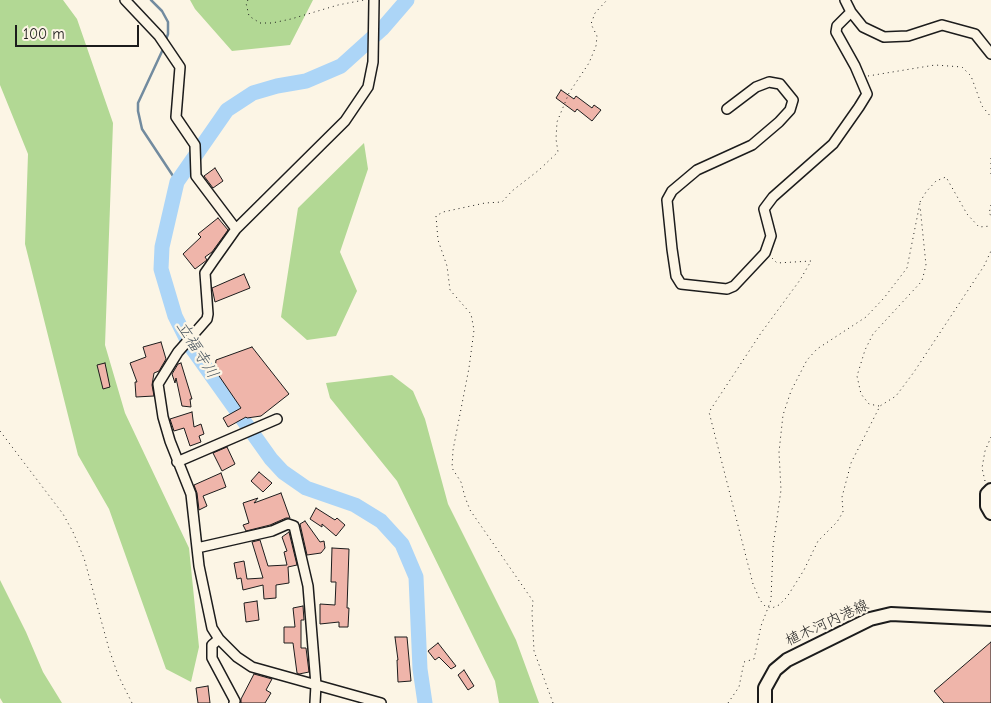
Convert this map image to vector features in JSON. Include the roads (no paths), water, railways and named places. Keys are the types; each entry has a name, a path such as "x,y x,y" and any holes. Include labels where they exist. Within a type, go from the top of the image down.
{"main road":[{"path":"989,492 987,506 991,513"},
{"name":"植木河内港線","path":"765,703 765,688 775,670 787,660 870,618 891,614 991,619"}],"street":[{"path":"125,0 161,39 180,67 176,117 195,146 196,176 236,230"},
{"path":"845,0 851,12 863,27 884,37 908,36 942,25 975,34 991,54"},
{"path":"374,3 374,62 368,88 345,121 236,230 205,273 208,314 206,320 178,352 158,384 164,417 177,462 191,494 197,548 212,628 237,657 252,666 381,703"},
{"path":"726,109 756,87 769,82 780,84 793,100 790,110 780,122 752,145 697,170 672,191 667,200 676,276 681,284 727,289 734,286 766,253 771,236 764,209 773,197 833,144 867,94 836,32 836,26 851,12"},
{"path":"177,462 277,419"},
{"path":"197,548 272,531 288,524 294,526 308,586 316,685 315,703"},
{"path":"220,639 212,645 212,658 235,701 234,703"}],"waterway":[{"path":"151,0 162,11 168,22 168,34 165,42"},
{"name":"立福寺川","path":"407,0 382,29 341,66 306,81 277,86 253,93 227,110 177,182 162,247 161,269 175,316 189,344 271,459 283,472 306,488 355,505 381,521 402,544 416,577 420,669 425,703"},
{"path":"164,47 138,103 138,111 142,129 177,182"}]}
